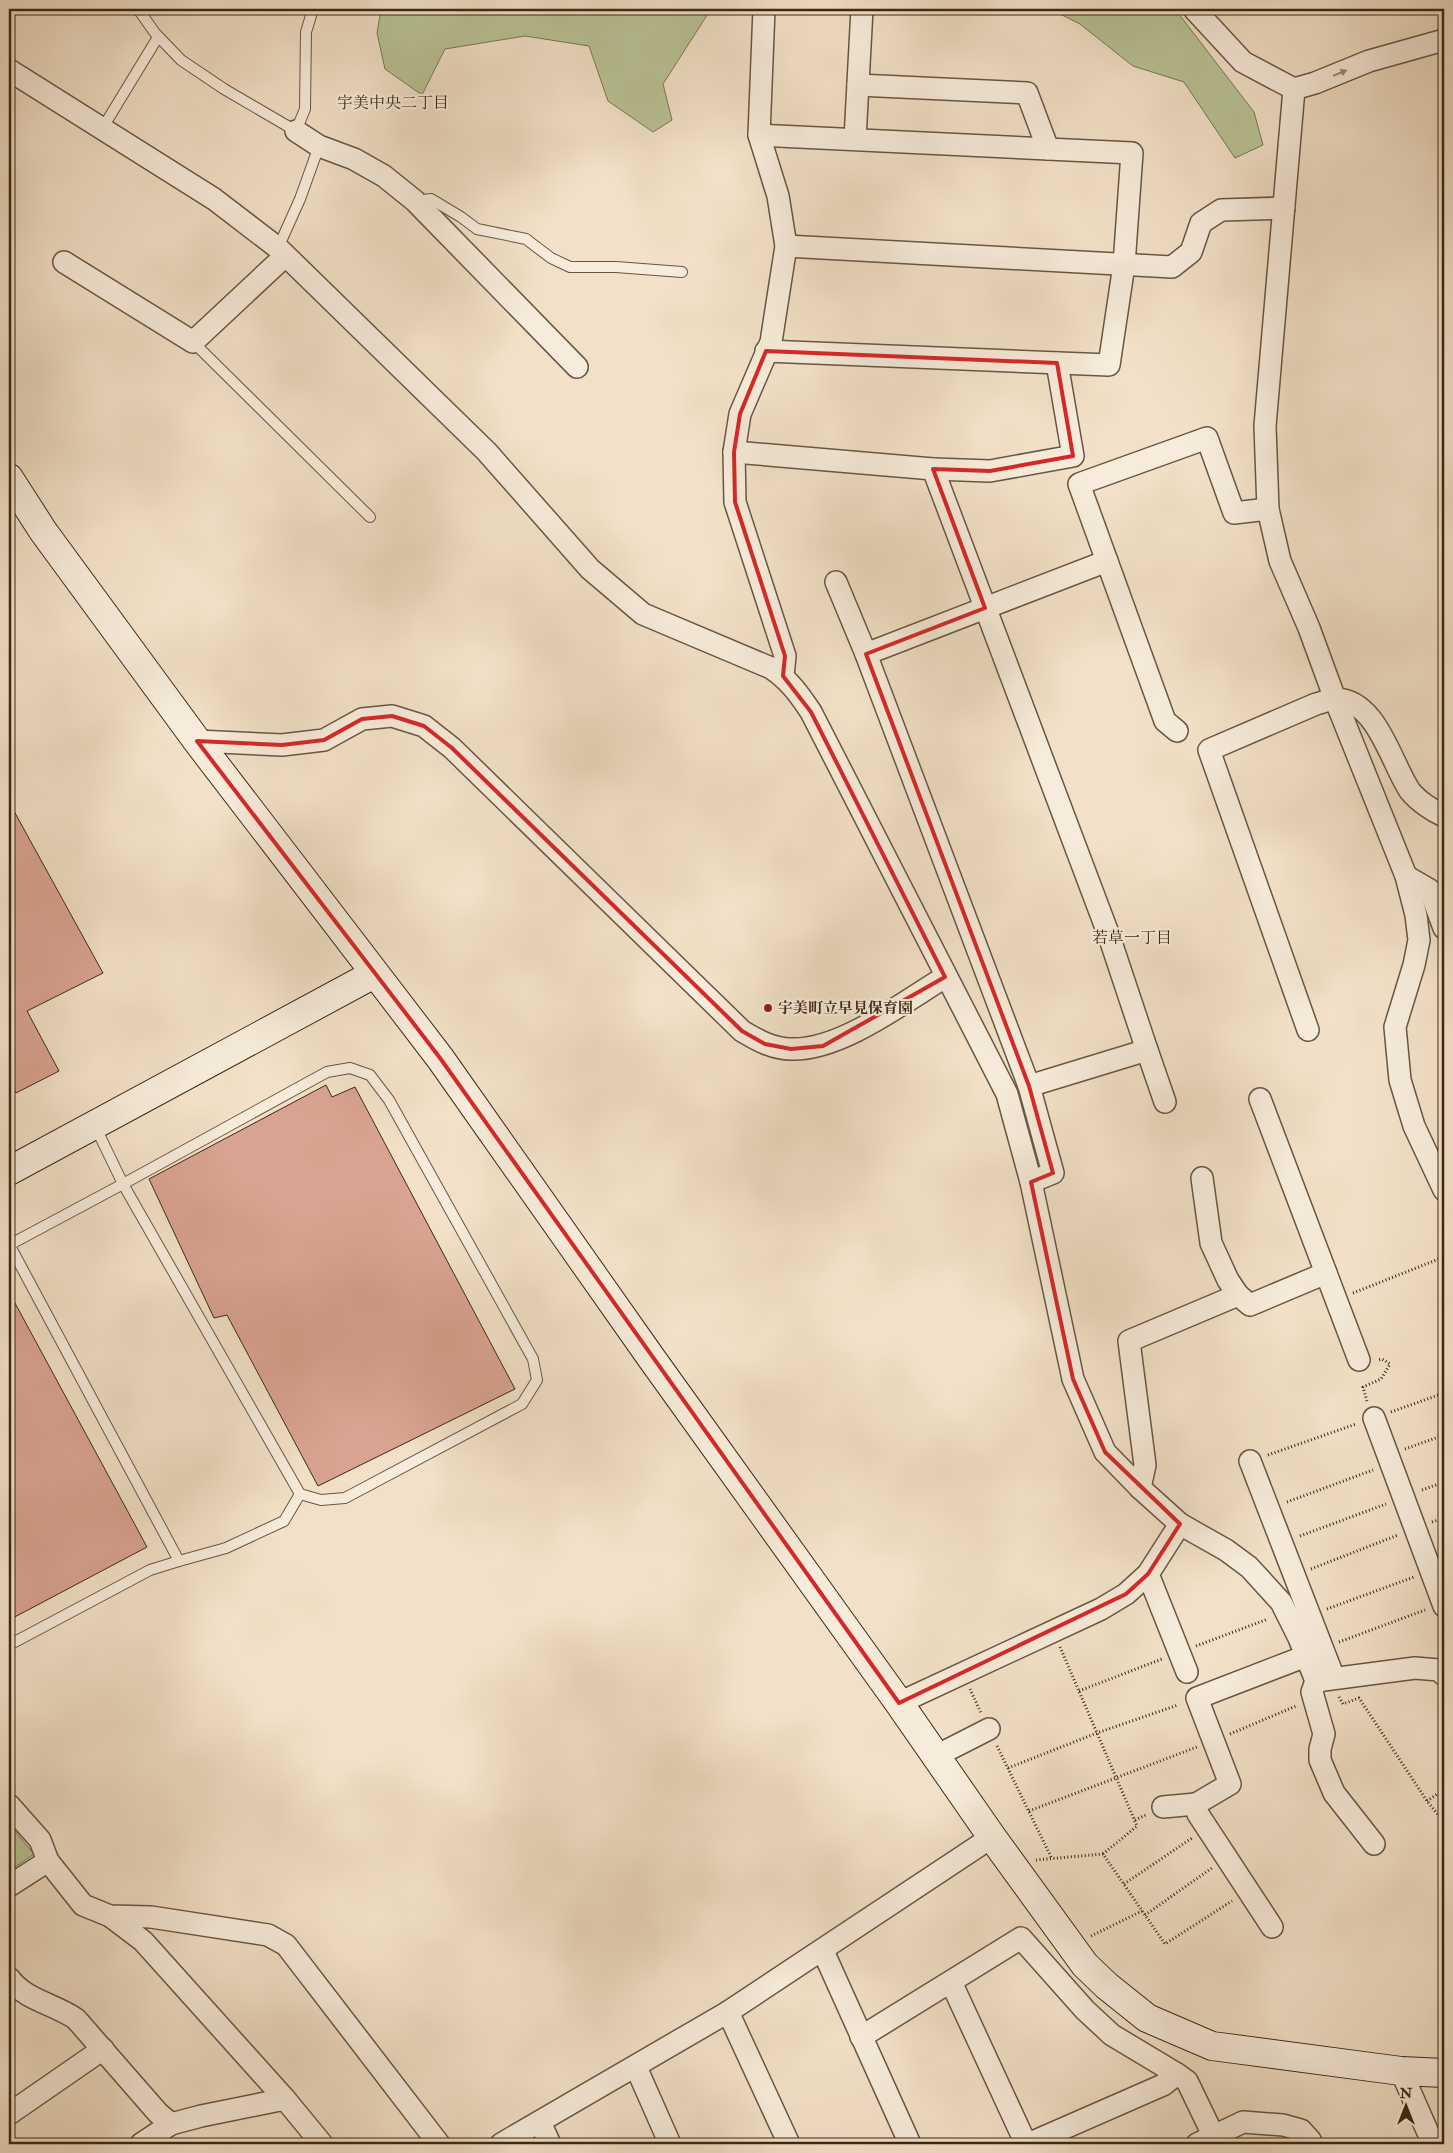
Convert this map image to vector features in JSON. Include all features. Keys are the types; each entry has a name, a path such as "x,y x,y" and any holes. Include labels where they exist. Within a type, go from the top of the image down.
{"street":[{"path":"764,9 759,135 778,196 786,246 771,342 740,414 734,452 735,502 785,656 783,676"},
{"path":"855,139 862,9"},
{"path":"1194,9 1243,62 1294,88 1315,83 1369,61 1444,40"},
{"path":"9,70 214,199 282,252 487,452 590,569 643,614 771,668 783,676 797,690 811,712 945,977 1007,1094 1031,1182 1073,1378 1105,1452 1140,1488 1180,1524 1226,1550 1249,1567 1281,1602 1314,1652"},
{"path":"858,85 1027,93 1048,149"},
{"path":"1294,88 1265,426 1268,509 1280,562 1309,628 1335,699 1406,876 1416,915 1419,940 1414,964 1394,1027 1400,1080 1414,1126 1444,1190"},
{"path":"296,130 319,146 354,159 369,167 384,176 415,201 578,367"},
{"path":"759,135 1132,153 1124,265 1109,365 766,350"},
{"path":"786,246 1172,266 1191,252 1201,223 1221,210 1284,208"},
{"path":"64,262 193,342 282,252"},
{"path":"734,452 933,469 990,471 1073,456 1057,363"},
{"path":"1177,731 1165,721 1079,484 1207,438 1234,513 1268,509"},
{"path":"933,469 1108,934 1165,1102"},
{"path":"9,478 43,531 197,741 440,1058 652,1359 899,1703 992,1837 1086,1965 1147,2018 1212,2046 1401,2071 1444,2072"},
{"path":"866,654 1107,560"},
{"path":"836,582 866,654 1029,1086 1054,1173 1031,1182"},
{"path":"1308,1030 1208,750 1316,704 1335,699 1358,705 1384,739 1411,791 1427,806 1444,816"},
{"path":"197,741 282,745 324,740 362,719 392,716 424,726 452,748 742,1031 765,1044 791,1049 823,1046 859,1029 945,977"},
{"path":"1406,876 1430,890 1444,928"},
{"path":"9,1171 374,974"},
{"path":"1029,1086 1147,1050"},
{"path":"1260,1099 1359,1360"},
{"path":"1202,1178 1211,1244 1228,1280 1238,1295 1250,1305 1326,1273"},
{"path":"1140,1488 1145,1465 1129,1341 1238,1295"},
{"path":"1374,1418 1444,1605"},
{"path":"1250,1461 1310,1616 1314,1652 1323,1683 1324,1734 1320,1760 1334,1793 1374,1844"},
{"path":"899,1703 1101,1609 1126,1594 1148,1574 1180,1524"},
{"path":"1148,1574 1183,1662"},
{"path":"1163,1807 1196,1804 1230,1784 1197,1698 1314,1652"},
{"path":"1323,1683 1415,1668 1443,1669"},
{"path":"936,1756 989,1729"},
{"path":"9,1804 40,1840 48,1861 84,1905 110,1916 143,1941 285,2099 322,2144"},
{"path":"1196,1804 1198,1814 1272,1927"},
{"path":"501,2144 728,2012 823,1951 992,1837"},
{"path":"9,1886 48,1861"},
{"path":"110,1916 151,1917 268,1936 286,1946 439,2144"},
{"path":"861,2037 1021,1938 1085,2010 1112,2035 1187,2081 1205,2141 1243,2122 1283,2125 1301,2130 1312,2144"},
{"path":"823,1951 910,2144"},
{"path":"951,1982 1027,2144 1163,2085 1177,2074"},
{"path":"13,1990 63,2010 76,2018 158,2113 171,2124"},
{"path":"728,2012 789,2144"},
{"path":"9,2114 103,2049"},
{"path":"636,2067 670,2144"},
{"path":"1401,2071 1433,2144"},
{"path":"141,2144 171,2124 285,2099"},
{"path":"540,2122 550,2144"}],"lane":[{"path":"138,9 158,37 180,60 224,89 296,130 305,109 306,32 313,9"},
{"path":"102,129 158,37"},
{"path":"282,252 319,146"},
{"path":"415,201 431,200 461,217 477,229 526,239 551,258 570,268 616,267 682,272"},
{"path":"193,342 370,517"},
{"path":"94,1125 123,1184 300,1494 321,1500 344,1498 522,1404 537,1380 533,1359 389,1100 370,1075 350,1068 327,1072 123,1184 9,1244 180,1561"},
{"path":"9,1646 150,1570 226,1548 284,1521 300,1494"}],"path":[{"path":"1336,1300 1444,1257"},
{"path":"1359,1360 1363,1364 1382,1359 1390,1364 1381,1378 1362,1387 1374,1418"},
{"path":"1250,1461 1444,1393"},
{"path":"1268,1510 1444,1435"},
{"path":"1281,1543 1404,1497"},
{"path":"1294,1576 1415,1528"},
{"path":"1310,1616 1431,1571"},
{"path":"1314,1652 1444,1605"},
{"path":"1079,1691 1183,1662 1286,1612"},
{"path":"1015,1869 1031,1860 1103,1854 1137,1826 1053,1631"},
{"path":"962,1673 1052,1859"},
{"path":"1029,1811 1214,1741 1297,1705 1323,1683 1343,1704 1359,1698 1427,1801 1444,1822"},
{"path":"1008,1768 1097,1733 1197,1698"},
{"path":"1427,1801 1444,1789"},
{"path":"1124,1884 1207,1827"},
{"path":"1103,1854 1165,1944 1248,1890"},
{"path":"1145,1915 1227,1858"},
{"path":"1073,1948 1088,1937 1142,1911"}],"highlighted area":[{"path":"766,351 1057,363 1073,456 990,471 933,469 985,608 866,654 1029,1086 1053,1173 1031,1182 1073,1379 1105,1452 1180,1524 1148,1574 1126,1594 899,1703 440,1058 197,741 282,745 324,740 362,719 392,716 424,726 452,748 742,1031 765,1044 791,1049 823,1046 945,977 811,712 783,676 785,656 735,502 734,452 740,414"}],"green space":[{"path":"381,9 711,9 663,84 672,120 653,132 608,101 589,46 525,36 445,49 422,95 385,69 377,33"},
{"path":"1050,9 1175,9 1254,112 1263,145 1235,158 1184,82 1133,66 1080,24"},
{"path":"9,1824 34,1854 9,1871"}],"building":[{"path":"9,802 103,973 27,1011 59,1071 16,1093 9,1079"},
{"path":"326,1085 332,1097 355,1087 515,1389 318,1486 227,1315 214,1318 149,1179"},
{"path":"9,1292 147,1547 9,1620"}],"place":[{"name":"宇美町立早見保育園","path":"768,1008"}],"district":[{"name":"宇美中央二丁目","path":"393,103"},
{"name":"若草一丁目","path":"1132,938"}]}
